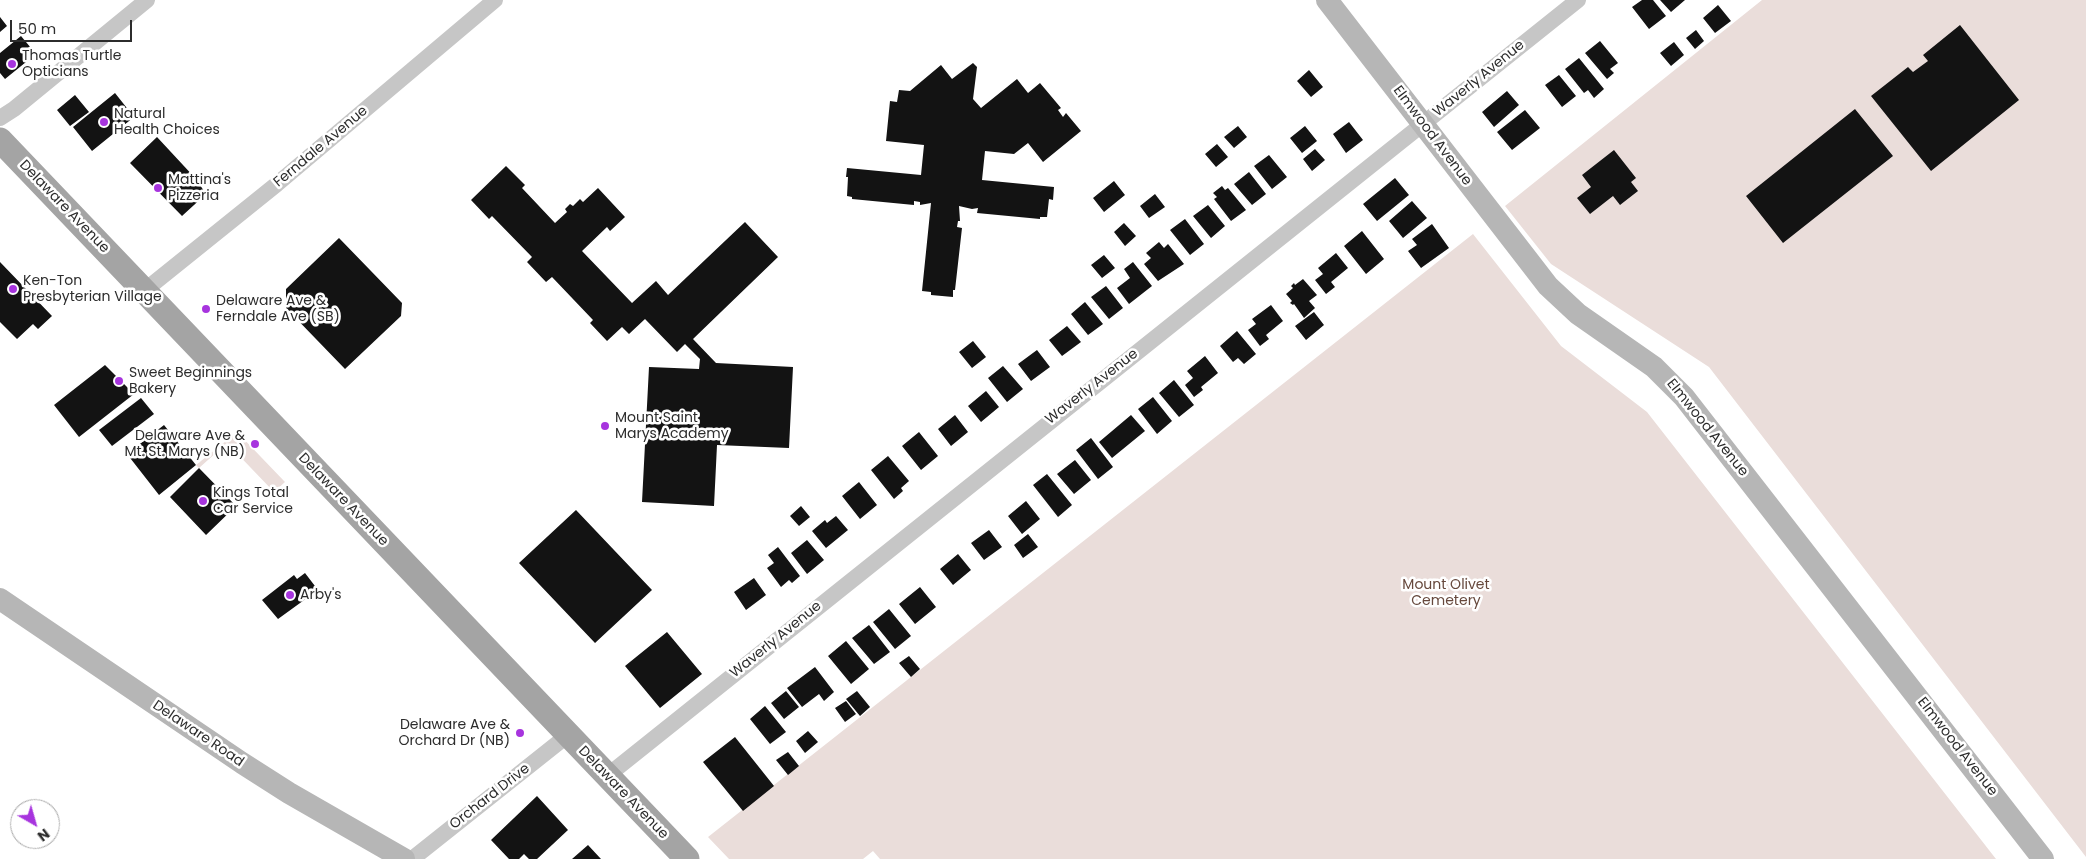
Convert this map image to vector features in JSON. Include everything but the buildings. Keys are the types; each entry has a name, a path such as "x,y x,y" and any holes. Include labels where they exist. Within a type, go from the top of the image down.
{"main road":[{"name":"Delaware Avenue","path":"0,140 687,859"}],"street":[{"path":"0,118 14,109 147,0"},
{"name":"Ferndale Avenue","path":"144,292 277,184 495,0"},
{"name":"Elmwood Avenue","path":"1327,0 1548,286 1578,314 1654,367 1684,397 2043,859"},
{"name":"Waverly Avenue","path":"607,776 1578,0"},
{"name":"Delaware Road","path":"0,599 242,763 289,793 404,859"},
{"name":"Orchard Drive","path":"412,859 568,736"}],"green space":[{"path":"1762,0 2086,0 2086,857 1709,367 1551,264 1505,206"},
{"name":"Mount Olivet Cemetery","path":"1473,234 1561,346 1647,412 1996,859 880,859 873,851 863,859 729,859 708,837"},
{"path":"237,432 285,482 274,492 227,443 199,468 196,465"}],"place":[{"name":"Thomas Turtle Opticians","path":"12,64"},
{"name":"Natural Health Choices","path":"104,122"},
{"name":"Mattina's Pizzeria","path":"158,188"},
{"name":"Ken-Ton Presbyterian Village","path":"13,289"},
{"name":"Delaware Ave & Ferndale Ave (SB)","path":"206,309"},
{"name":"Sweet Beginnings Bakery","path":"119,381"},
{"name":"Mount Saint Marys Academy","path":"605,426"},
{"name":"Delaware Ave & Mt. St. Marys (NB)","path":"255,444"},
{"name":"Kings Total Car Service","path":"203,501"},
{"name":"Arby's","path":"290,595"},
{"name":"Delaware Ave & Orchard Dr (NB)","path":"520,733"}]}
